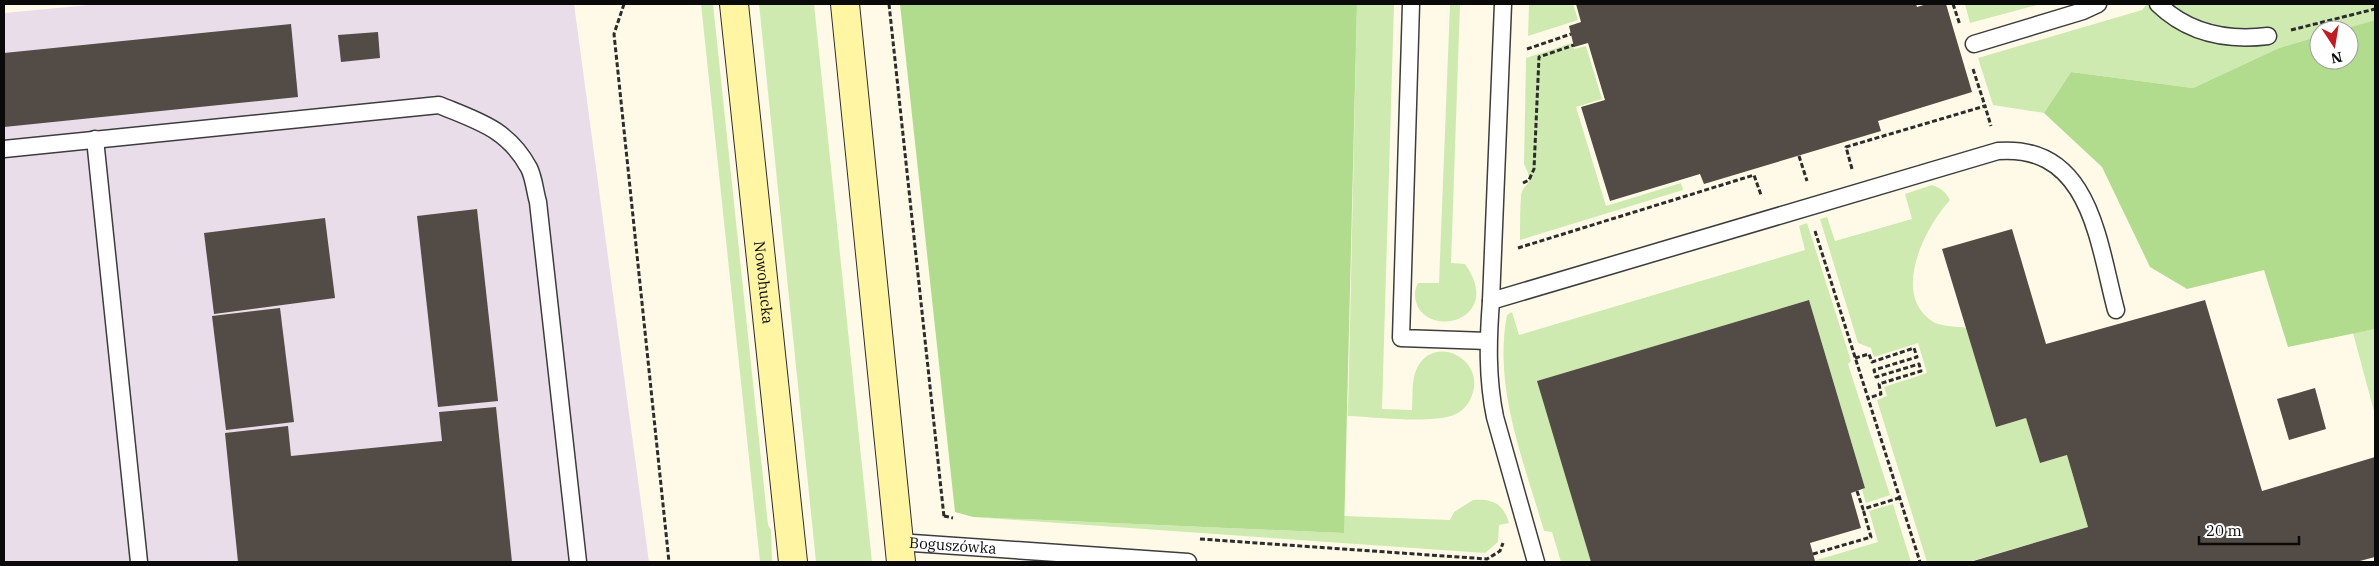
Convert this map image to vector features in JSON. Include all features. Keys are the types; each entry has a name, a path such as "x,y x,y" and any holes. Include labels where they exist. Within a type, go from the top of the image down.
{"main road":[{"name":"Nowohucka","path":"734,4 793,562"},
{"path":"844,4 899,552"}],"lane":[{"path":"1411,4 1401,338 1488,341"},
{"path":"1503,4 1488,341 1490,393 1536,562"},
{"path":"1974,44 2083,11 2098,4"},
{"path":"2158,4 2183,24 2206,34 2248,39 2268,36"},
{"path":"4,149 439,105 491,126 509,139 530,170 538,202 578,562"},
{"path":"96,139 139,562"},
{"path":"1490,301 1998,151 2019,149 2038,154 2053,162 2067,174 2080,191 2089,210 2116,310"},
{"name":"Boguszówka","path":"899,552 947,545 1188,562"}],"path":[{"path":"624,4 614,34 668,562"},
{"path":"889,4 947,545"},
{"path":"1954,4 1960,28"},
{"path":"2268,36 2375,9"},
{"path":"1521,51 1571,34"},
{"path":"1522,176 1522,185 1529,180 1534,169 1539,57 1574,45"},
{"path":"1976,80 1998,151"},
{"path":"1853,173 1846,147 1984,106"},
{"path":"1799,156 1808,186 1807,207 1920,562"},
{"path":"1514,240 1514,249 1754,175 1762,200"},
{"path":"1855,358 1869,354 1872,362 1914,348 1917,357 1874,370 1876,377 1919,364 1922,371 1879,384 1881,394 1868,398"},
{"path":"1813,554 1870,537 1857,491"},
{"path":"1863,509 1899,498"},
{"path":"944,516 958,520"},
{"path":"1190,538 1487,558 1500,551 1504,537"}],"shaded area":[{"path":"100,4 574,4 649,562 4,562 4,13"}],"green space":[{"path":"701,4 713,4 768,525 771,530 772,562 760,562"},
{"path":"759,4 814,4 872,562 816,562"},
{"path":"900,4 1357,4 1344,533 973,517 955,512"},
{"path":"1357,4 1394,4 1382,409 1412,410 1413,383 1417,368 1425,357 1436,352 1447,352 1458,356 1467,363 1473,373 1474,386 1470,400 1464,409 1454,415 1443,418 1416,420 1348,416"},
{"path":"1450,4 1460,4 1451,263 1465,264 1475,283 1476,299 1470,311 1460,318 1447,321 1434,320 1423,314 1416,302 1415,294 1418,283 1439,283"},
{"path":"1529,4 1573,4 1578,20 1528,36"},
{"path":"1965,4 2041,4 1970,23"},
{"path":"2147,4 2375,4 2375,20 2359,25 2359,20 2309,20 2309,39 2279,48 2193,88 2071,72 2044,113 1993,105 1978,58 2142,10"},
{"path":"2375,20 2375,329 2288,347 2264,270 2187,289 2150,267 2102,167 2044,113 2071,72 2193,88 2279,48 2309,39 2309,70 2359,70 2359,25"},
{"path":"1572,43 1574,49 1586,46 1602,99 1576,107 1606,206 1681,183 1683,190 1520,240 1521,196 1529,181 1524,164 1526,58"},
{"path":"1932,185 1943,191 1950,200 1931,226 1916,260 1913,278 1914,294 1920,309 1935,323 1966,328 1996,426 2026,418 2040,463 2067,455 2088,527 1968,562 1927,562 1877,400 1887,396 1884,387 1927,373 1918,343 1874,357 1871,348 1858,343 1820,219 1827,217 1835,241 1912,219 1905,194"},
{"path":"1807,223 1851,361 1848,364 1890,495 1866,503 1862,490 1865,488 1809,300 1538,381 1591,562 1561,562 1552,532 1544,531 1520,451 1507,397 1504,343 1507,315 1512,312 1519,335 1805,250 1799,226"},
{"path":"2375,329 2375,415 2353,333"},
{"path":"1473,500 1486,500 1496,504 1504,511 1509,523 1499,525 1498,542 1485,553 973,517 1344,533 1344,516 1450,520 1454,512"},
{"path":"1893,504 1911,562 1810,562 1878,542 1869,511"}],"building":[{"path":"1576,4 1916,4 1917,7 1927,4 1946,4 1972,92 1878,121 1881,131 1704,184 1700,174 1610,201 1581,107 1605,100 1588,43 1574,47 1569,26 1581,22"},
{"path":"291,24 298,97 4,127 4,53"},
{"path":"378,32 380,58 341,62 338,35"},
{"path":"477,209 498,401 438,407 417,216"},
{"path":"325,218 335,298 214,314 204,233"},
{"path":"2012,229 2046,344 2205,300 2262,491 2375,457 2375,557 2356,562 1970,562 2088,527 2067,455 2040,463 2026,418 1996,427 1942,249"},
{"path":"1809,300 1865,488 1851,493 1861,528 1810,543 1815,561 1810,562 1591,562 1537,381"},
{"path":"280,308 294,422 226,430 212,316"},
{"path":"2315,388 2326,429 2289,440 2277,399"},
{"path":"496,407 512,562 238,562 225,433 288,426 291,456 442,441 439,412"}]}
